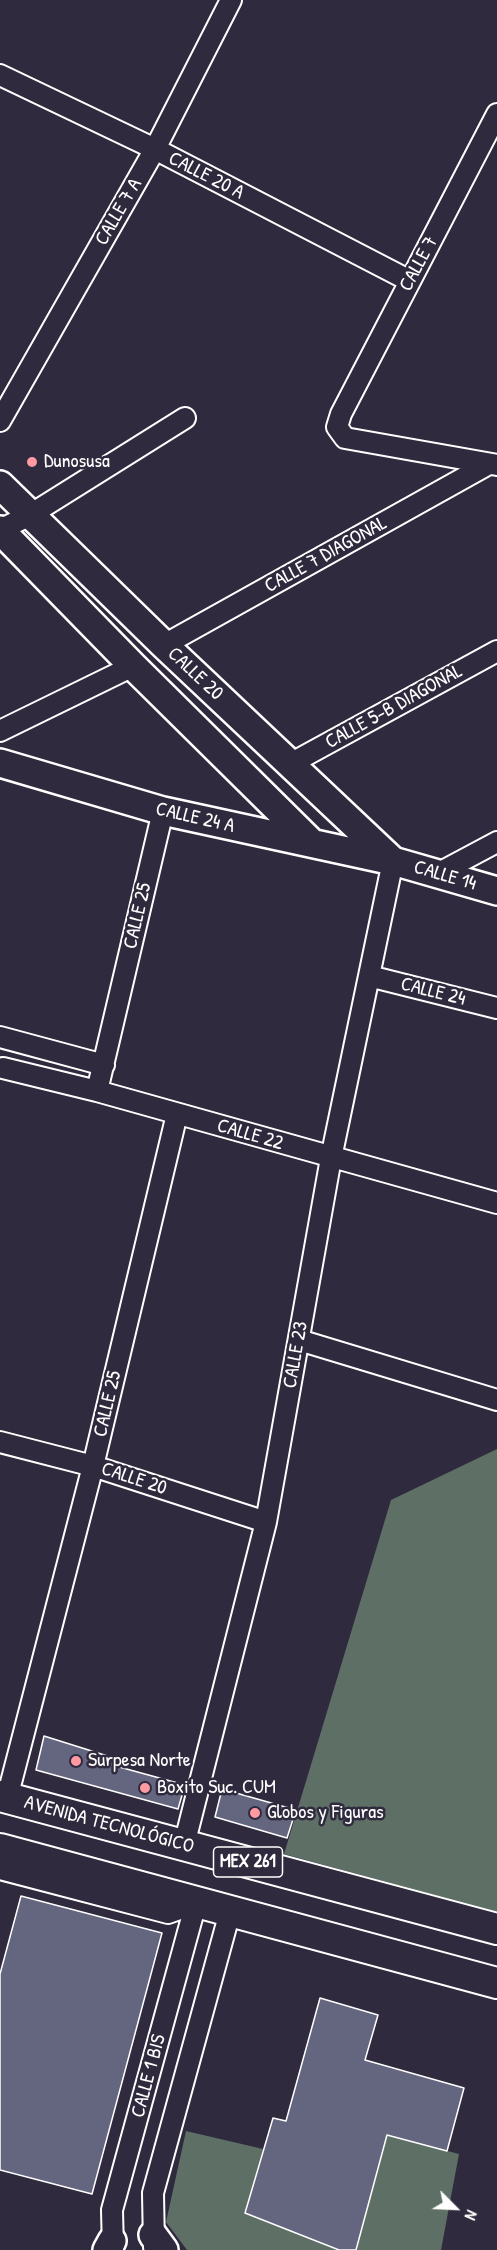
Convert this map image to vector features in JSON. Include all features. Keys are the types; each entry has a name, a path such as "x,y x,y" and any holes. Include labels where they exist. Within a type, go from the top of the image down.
{"main road":[{"name":"AVENIDA TECNOLÓGICO","path":"3,1797 497,1929"},
{"path":"0,1849 497,1983"}],"street":[{"name":"CALLE 7 A","path":"0,421 155,149 231,0"},
{"name":"CALLE 20 A","path":"0,75 155,149 410,281"},
{"name":"CALLE 7","path":"492,465 345,438 337,427 341,414 410,281 490,144 497,114"},
{"path":"0,530 30,515 184,418"},
{"name":"CALLE 7 DIAGONAL","path":"164,645 492,465"},
{"name":"CALLE 20","path":"0,485 164,645 393,861"},
{"name":"CALLE 20","path":"0,530 132,666 312,843"},
{"name":"CALLE 5-B DIAGONAL","path":"290,764 497,651"},
{"path":"0,731 132,666"},
{"name":"CALLE 24 A","path":"0,763 163,811 393,861"},
{"name":"CALLE 25","path":"97,1091 163,811"},
{"path":"437,874 497,842"},
{"name":"CALLE 14","path":"393,861 497,891"},
{"name":"CALLE 23","path":"184,1845 266,1522 331,1158 393,861"},
{"name":"CALLE 24","path":"369,976 497,1008"},
{"path":"2,1074 5,1039 104,1065"},
{"name":"CALLE 22","path":"2,1074 97,1091 497,1203"},
{"name":"CALLE 25","path":"3,1797 93,1466 177,1114"},
{"path":"299,1340 497,1400"},
{"name":"CALLE 20","path":"0,1442 93,1466 266,1522"},
{"path":"0,1869 168,1913 196,1903"},
{"name":"CALLE 1 BIS","path":"110,2247 112,2210 196,1903"},
{"name":"CALLE 1 BIS","path":"157,2245 153,2193 230,1912"}],"green space":[{"path":"497,1449 497,1912 284,1854 391,1500"},
{"path":"186,2131 263,2149 245,2213 339,2250 187,2250 166,2222"},
{"path":"387,2135 459,2154 441,2250 356,2250"}],"building":[{"path":"44,1736 114,1758 112,1765 185,1785 178,1809 36,1770"},
{"name":"Globos y Figuras","path":"222,1789 296,1810 287,1838 215,1817"},
{"path":"21,1896 162,1933 92,2194 0,2170 0,1974"},
{"path":"320,1998 378,2015 365,2060 464,2088 447,2151 387,2135 356,2250 339,2250 245,2213 273,2118 286,2121"}],"place":[{"name":"Dunosusa","path":"32,462"},
{"name":"Surpesa Norte","path":"76,1761"},
{"name":"Boxito Suc. CUM","path":"145,1788"},
{"name":"Globos y Figuras","path":"255,1813"}]}
